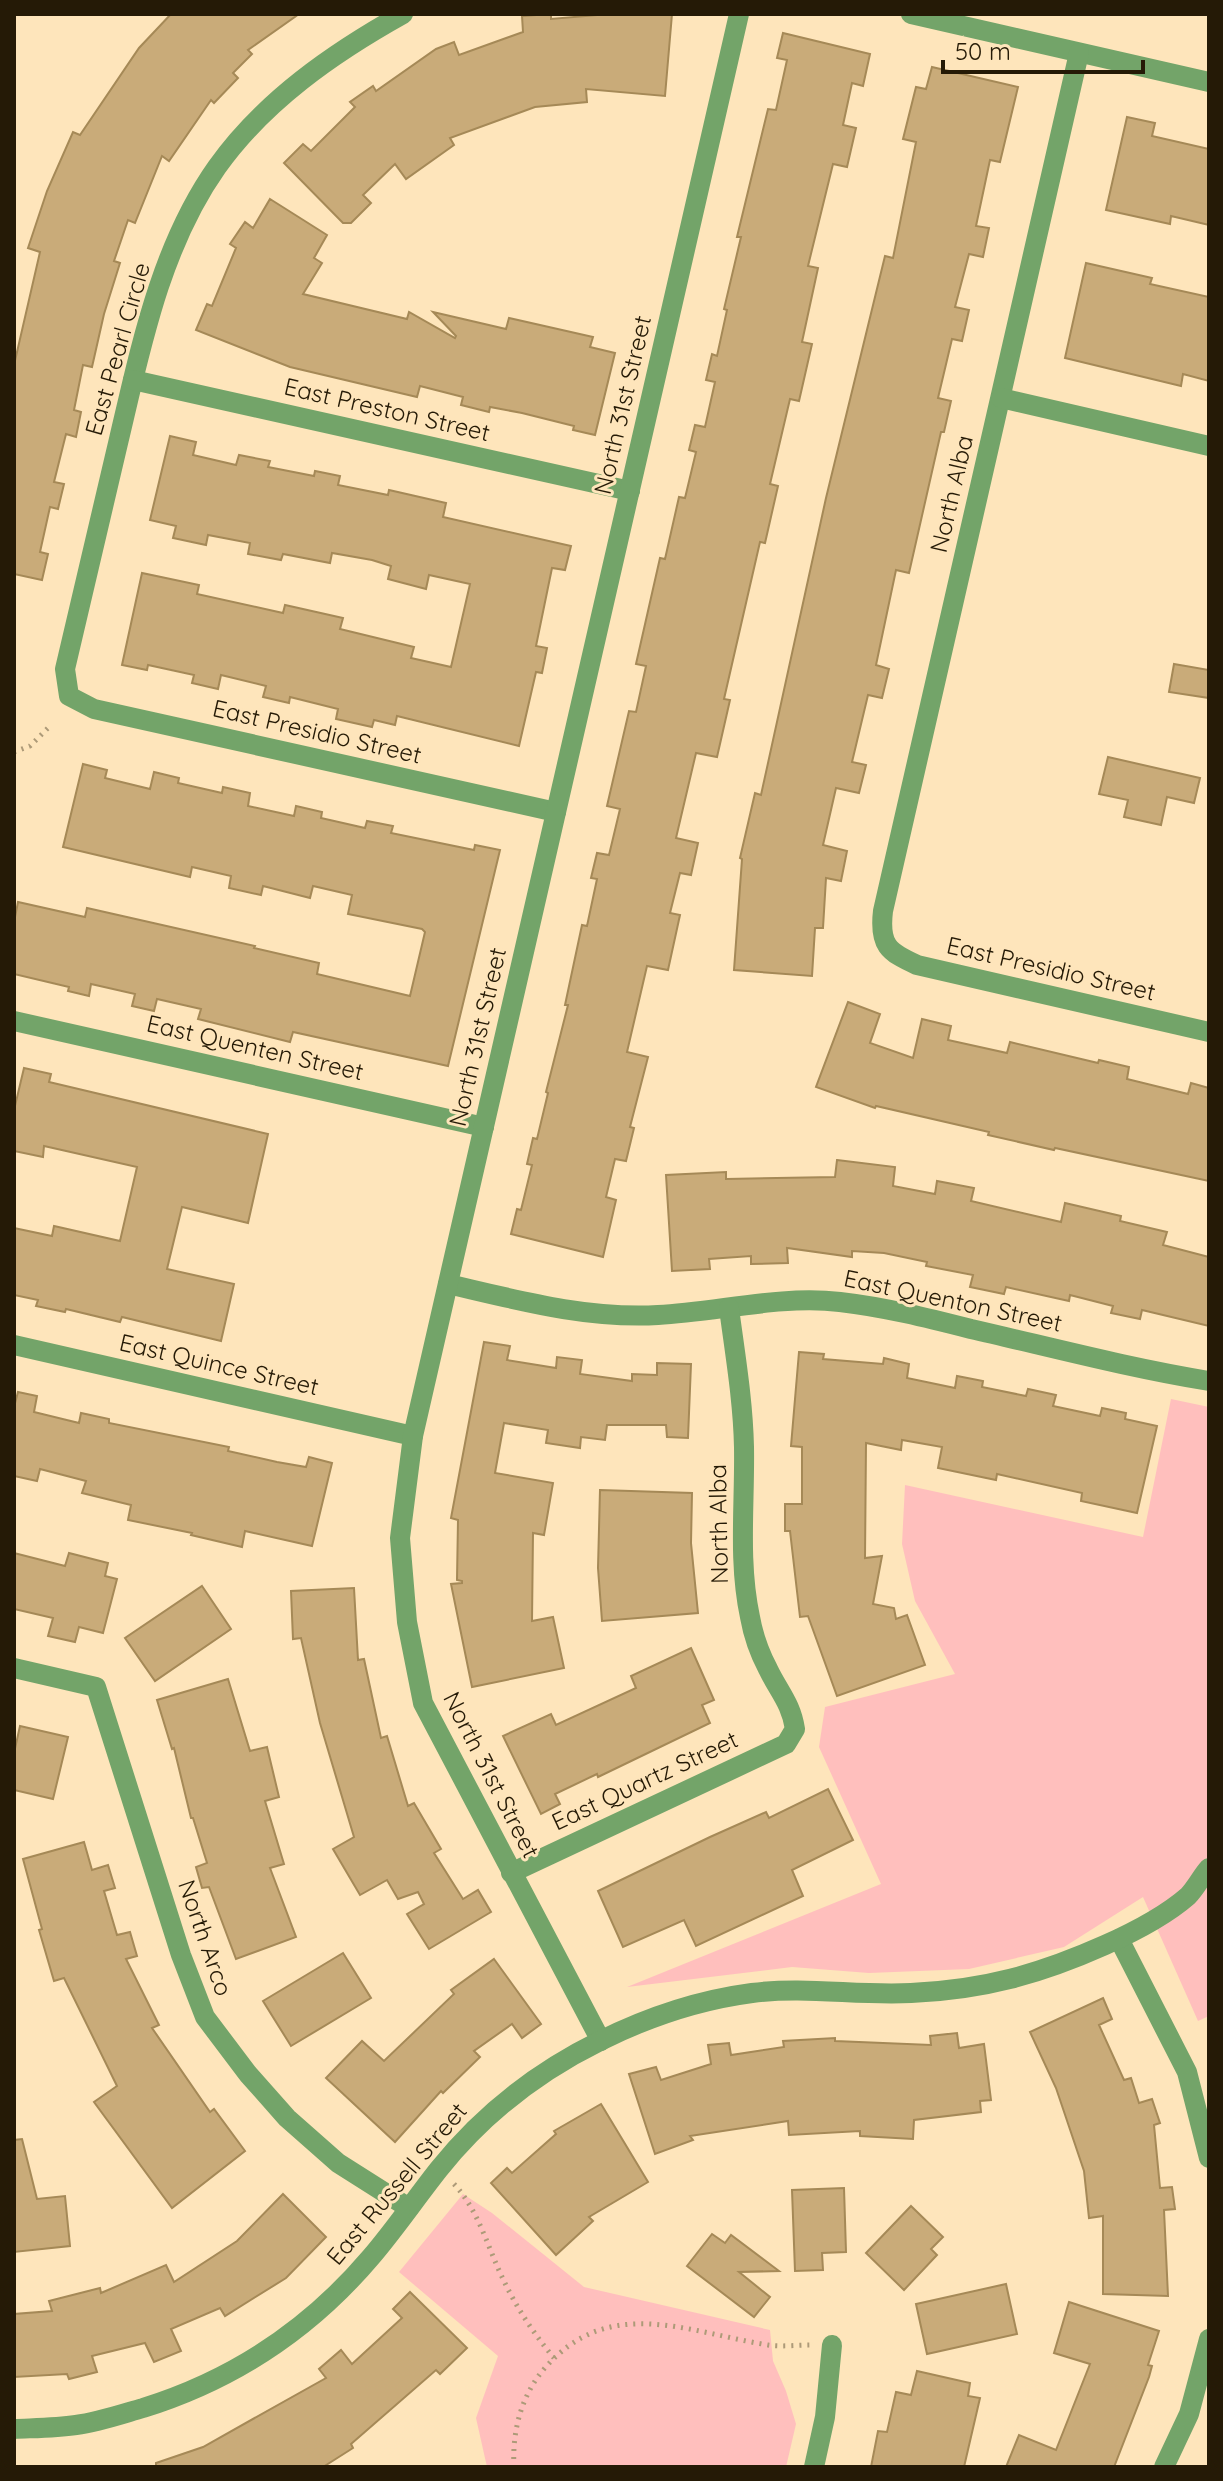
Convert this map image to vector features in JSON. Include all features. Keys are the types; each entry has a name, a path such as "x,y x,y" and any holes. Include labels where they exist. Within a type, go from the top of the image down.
{"street":[{"name":"East Pearl Circle","path":"69,696 65,669 133,380 154,298 185,224 217,168 264,112 319,67 403,14"},
{"name":"North 31st Street","path":"601,2041 423,1703 407,1622 400,1538 413,1436 739,14"},
{"path":"911,14 1209,82"},
{"name":"North Alba","path":"886,946 881,930 883,911 1079,53"},
{"name":"East Preston Street","path":"133,380 630,491"},
{"path":"1001,398 1209,446"},
{"name":"East Presidio Street","path":"69,696 94,709 556,812"},
{"name":"East Presidio Street","path":"886,946 899,957 917,965 1209,1032"},
{"name":"East Quenten Street","path":"14,1021 484,1127"},
{"name":"East Quenton Street","path":"448,1284 544,1306 605,1315 658,1315 778,1302 851,1304 894,1310 1160,1373 1209,1381"},
{"name":"North Alba","path":"729,1308 744,1448 741,1506 743,1564 750,1619 767,1669 792,1709 795,1729"},
{"name":"East Quince Street","path":"14,1345 413,1436"},
{"name":"North Arco","path":"14,1668 96,1687 181,1955 205,2017 248,2074 287,2118 338,2163 409,2208"},
{"name":"East Quartz Street","path":"511,1873 786,1744 795,1729"},
{"name":"East Russell Street","path":"14,2429 77,2425 124,2414 204,2386 249,2363 297,2329 337,2295 469,2134 503,2102 552,2066 652,2017 752,1993 803,1989 909,1994 1013,1980 1062,1964 1154,1920 1199,1893 1209,1868"},
{"path":"1119,1939 1187,2072 1209,2158"},
{"path":"1164,2467 1189,2414 1209,2339"},
{"path":"814,2467 825,2417 832,2345"}],"path":[{"path":"14,752 30,746 51,725"},
{"path":"440,2168 463,2194 482,2228 503,2279 539,2340 554,2358"},
{"path":"514,2467 517,2427 525,2398 537,2378 563,2349 592,2334 644,2322 771,2346 832,2345"}],"shaded area":[{"path":"1171,1399 1209,1407 1209,2016 1198,2021 1143,1897 1064,1947 969,1969 869,1973 792,1967 627,1987 881,1884 819,1747 825,1707 955,1674 915,1601 902,1544 905,1485 1143,1537"},
{"path":"463,2194 492,2213 584,2287 770,2330 773,2361 796,2424 786,2467 487,2467 476,2418 498,2356 399,2272"}],"building":[{"path":"171,14 299,14 248,50 252,54 233,73 238,78 214,103 211,100 169,161 162,156 135,223 128,220 114,261 120,263 92,367 83,365 74,410 81,412 76,437 66,434 54,482 64,484 58,509 50,507 40,552 48,554 42,580 14,574 14,365 40,252 28,248 47,191 73,132 80,135 139,48"},
{"path":"551,14 551,19 609,14 672,14 665,96 586,89 587,102 535,107 450,138 454,145 406,179 395,164 363,195 371,203 351,223 343,223 284,163 303,144 311,151 355,107 350,102 373,86 376,91 436,49 454,42 459,55 523,32 522,16"},
{"path":"783,33 870,54 863,86 852,83 843,125 856,128 847,167 833,164 808,266 818,268 802,342 812,344 799,401 790,399 770,484 778,486 765,543 760,542 724,699 730,700 717,757 696,753 676,838 698,843 691,875 680,873 670,913 680,915 668,970 647,966 627,1052 648,1057 630,1127 634,1128 626,1161 615,1159 606,1197 616,1200 603,1257 511,1234 517,1209 521,1210 532,1165 527,1164 533,1138 537,1139 548,1093 582,925 587,926 597,879 591,878 597,853 609,855 620,809 607,806 629,711 636,712 646,666 636,664 660,558 665,559 679,497 685,498 696,452 689,450 695,425 705,427 715,382 706,380 712,354 717,356 727,310 724,309 741,237 737,237 768,109 776,110 787,60 777,58"},
{"path":"932,67 1018,87 1000,162 990,160 976,226 989,228 983,257 969,254 955,307 969,310 962,341 952,339 938,398 951,401 909,573 896,570 876,665 889,669 882,698 868,695 852,762 866,765 859,793 836,788 823,845 847,851 841,881 826,878 823,928 815,928 812,976 734,970 740,858 755,793 761,795 826,498 885,256 893,258 916,142 903,139 916,87 926,89"},
{"path":"1127,117 1155,123 1152,136 1209,149 1209,225 1171,216 1170,224 1106,210"},
{"path":"270,199 327,235 314,258 322,263 303,294 407,319 409,312 455,338 433,312 506,329 509,318 593,337 590,347 615,353 595,435 573,430 574,426 522,413 490,407 489,412 461,405 463,397 420,386 417,397 290,367 196,330 207,304 212,306 236,248 230,244 245,222 253,228"},
{"path":"1086,263 1152,278 1150,284 1209,297 1209,381 1183,374 1181,386 1065,358"},
{"path":"170,436 196,442 193,455 236,465 239,455 270,461 268,467 314,476 315,471 340,476 338,485 388,495 389,490 446,503 443,517 571,546 565,570 552,568 536,646 547,648 542,673 536,672 519,746 397,716 395,725 374,720 372,727 336,719 338,709 290,697 289,703 263,697 266,686 221,675 218,689 192,683 194,675 148,665 147,670 122,665 142,573 199,585 197,594 283,613 285,605 343,618 340,629 414,647 411,658 451,667 470,584 429,575 426,589 388,579 391,566 372,560 332,553 330,563 283,554 281,560 248,554 250,543 208,535 206,545 173,538 176,526 150,520"},
{"path":"1174,664 1209,670 1209,698 1169,692"},
{"path":"1108,757 1200,778 1194,803 1167,797 1161,825 1124,817 1128,800 1099,794"},
{"path":"83,764 107,770 105,778 150,789 154,772 179,778 178,783 222,793 223,787 250,793 248,806 294,816 296,806 322,812 321,818 365,828 367,821 393,826 391,833 474,850 475,845 500,850 448,1066 293,1032 290,1042 198,1019 201,1009 157,999 154,1011 132,1006 135,994 91,984 89,996 68,991 69,987 14,974 14,922 18,902 85,917 87,908 255,946 319,963 317,974 410,996 425,932 348,914 352,895 313,886 310,898 263,886 261,895 229,888 231,876 192,867 190,877 63,847"},
{"path":"848,1002 880,1014 870,1043 913,1058 922,1019 951,1026 948,1040 1007,1053 1010,1042 1098,1063 1099,1060 1129,1067 1127,1079 1188,1094 1191,1083 1209,1088 1209,1181 1054,1150 988,1135 989,1132 875,1108 816,1087"},
{"path":"24,1068 51,1074 49,1082 268,1134 248,1223 182,1207 167,1269 234,1284 221,1341 122,1317 120,1322 66,1309 65,1312 36,1306 38,1300 14,1295 14,1228 52,1236 54,1226 120,1241 137,1167 44,1146 43,1157 14,1151 14,1110"},
{"path":"837,1160 895,1167 893,1186 935,1194 937,1181 974,1188 971,1201 1061,1222 1065,1203 1121,1216 1120,1221 1167,1232 1163,1245 1209,1257 1209,1326 1142,1310 1140,1319 1111,1313 1113,1306 1070,1295 1069,1301 1006,1287 1004,1294 970,1287 973,1275 926,1266 927,1262 884,1253 852,1251 852,1257 787,1248 788,1263 751,1264 751,1256 709,1259 710,1269 672,1271 666,1175 726,1172 726,1179 835,1177"},
{"path":"484,1342 510,1346 507,1360 556,1368 557,1357 582,1360 580,1374 632,1381 632,1374 657,1375 657,1363 691,1364 688,1438 667,1437 666,1425 607,1425 605,1440 581,1437 580,1448 546,1443 548,1430 504,1423 495,1473 553,1483 544,1535 533,1533 532,1621 553,1617 564,1668 472,1687 451,1584 462,1581 457,1580 458,1520 451,1518"},
{"path":"799,1352 824,1354 823,1359 883,1364 884,1358 909,1364 907,1378 955,1388 957,1376 983,1381 982,1387 1026,1396 1028,1389 1056,1395 1053,1406 1100,1416 1102,1408 1126,1413 1125,1419 1157,1426 1137,1513 1081,1501 1082,1493 997,1474 996,1480 938,1468 942,1447 902,1440 901,1450 866,1443 865,1558 882,1556 873,1604 894,1608 896,1619 907,1615 925,1665 837,1696 808,1616 800,1617 790,1531 785,1531 785,1504 802,1504 802,1447 791,1446"},
{"path":"18,1392 37,1396 34,1412 79,1423 81,1413 109,1419 109,1423 229,1447 228,1451 277,1462 306,1467 309,1457 332,1463 312,1546 245,1531 242,1547 128,1520 131,1505 82,1493 86,1481 40,1469 37,1481 14,1476 14,1407"},
{"path":"600,1490 692,1493 691,1543 698,1613 602,1621 598,1568"},
{"path":"14,1553 65,1566 69,1553 108,1563 105,1576 117,1579 103,1633 79,1627 75,1642 48,1636 53,1618 14,1609"},
{"path":"202,1586 231,1629 155,1681 125,1638"},
{"path":"354,1588 358,1660 364,1659 381,1738 387,1736 408,1806 414,1803 441,1849 434,1853 463,1899 478,1890 491,1912 429,1949 407,1914 424,1904 418,1892 398,1899 387,1880 360,1895 333,1849 354,1837 320,1723 301,1638 293,1639 291,1591"},
{"path":"691,1648 714,1700 702,1705 710,1723 598,1777 597,1774 555,1794 560,1804 541,1814 503,1736 551,1714 556,1725 636,1688 631,1676"},
{"path":"228,1679 250,1751 267,1747 279,1797 265,1801 284,1864 270,1868 296,1937 236,1959 209,1887 202,1888 196,1867 207,1863 157,1700"},
{"path":"20,1726 68,1737 53,1799 14,1790 14,1753"},
{"path":"828,1789 853,1840 792,1870 803,1896 696,1946 684,1920 623,1947 598,1891 766,1812 769,1818"},
{"path":"84,1842 92,1870 108,1865 115,1888 104,1891 117,1935 130,1932 137,1956 126,1959 159,2025 152,2028 210,2112 214,2109 245,2151 172,2208 94,2102 117,2086 64,1978 54,1981 39,1930 42,1929 23,1859"},
{"path":"343,1953 371,1998 291,2046 263,2001"},
{"path":"494,1959 541,2024 522,2038 512,2024 474,2051 480,2057 443,2093 441,2091 395,2142 326,2078 362,2041 384,2061 454,1994 451,1990"},
{"path":"1103,1998 1112,2019 1099,2025 1124,2080 1131,2078 1139,2103 1152,2099 1160,2123 1154,2125 1160,2188 1172,2187 1175,2209 1164,2210 1168,2296 1103,2294 1103,2216 1089,2218 1084,2171 1056,2088 1030,2032"},
{"path":"957,2033 959,2048 984,2044 991,2100 980,2101 981,2112 914,2120 913,2139 860,2136 860,2131 789,2135 788,2121 690,2136 693,2140 655,2154 629,2074 656,2067 661,2080 711,2064 708,2045 729,2043 731,2055 784,2047 783,2041 835,2038 835,2041 931,2045 930,2036"},
{"path":"601,2104 648,2182 589,2217 593,2221 556,2255 491,2183 507,2168 512,2173 556,2134 554,2131"},
{"path":"22,2139 37,2199 65,2196 70,2246 14,2252 14,2140"},
{"path":"844,2188 846,2252 822,2253 823,2270 795,2271 792,2190"},
{"path":"283,2194 326,2237 286,2278 225,2316 220,2308 171,2329 181,2351 154,2362 145,2343 92,2356 97,2372 69,2379 67,2374 14,2377 14,2314 52,2311 49,2301 100,2288 101,2293 166,2265 174,2282 237,2241"},
{"path":"911,2206 943,2237 931,2249 937,2255 904,2290 866,2253"},
{"path":"712,2234 725,2243 731,2235 779,2271 739,2272 770,2297 754,2317 687,2266"},
{"path":"1006,2284 1017,2334 927,2354 916,2304"},
{"path":"410,2292 467,2348 440,2374 436,2370 351,2444 353,2448 323,2467 156,2467 156,2463 203,2447 326,2378 319,2369 341,2350 352,2364 402,2318 393,2309"},
{"path":"1069,2302 1159,2331 1148,2365 1152,2366 1149,2377 1114,2467 1006,2467 1019,2435 1056,2450 1090,2364 1054,2353"},
{"path":"917,2371 970,2383 968,2396 980,2398 964,2467 871,2467 878,2431 887,2432 896,2392 911,2395"}]}
